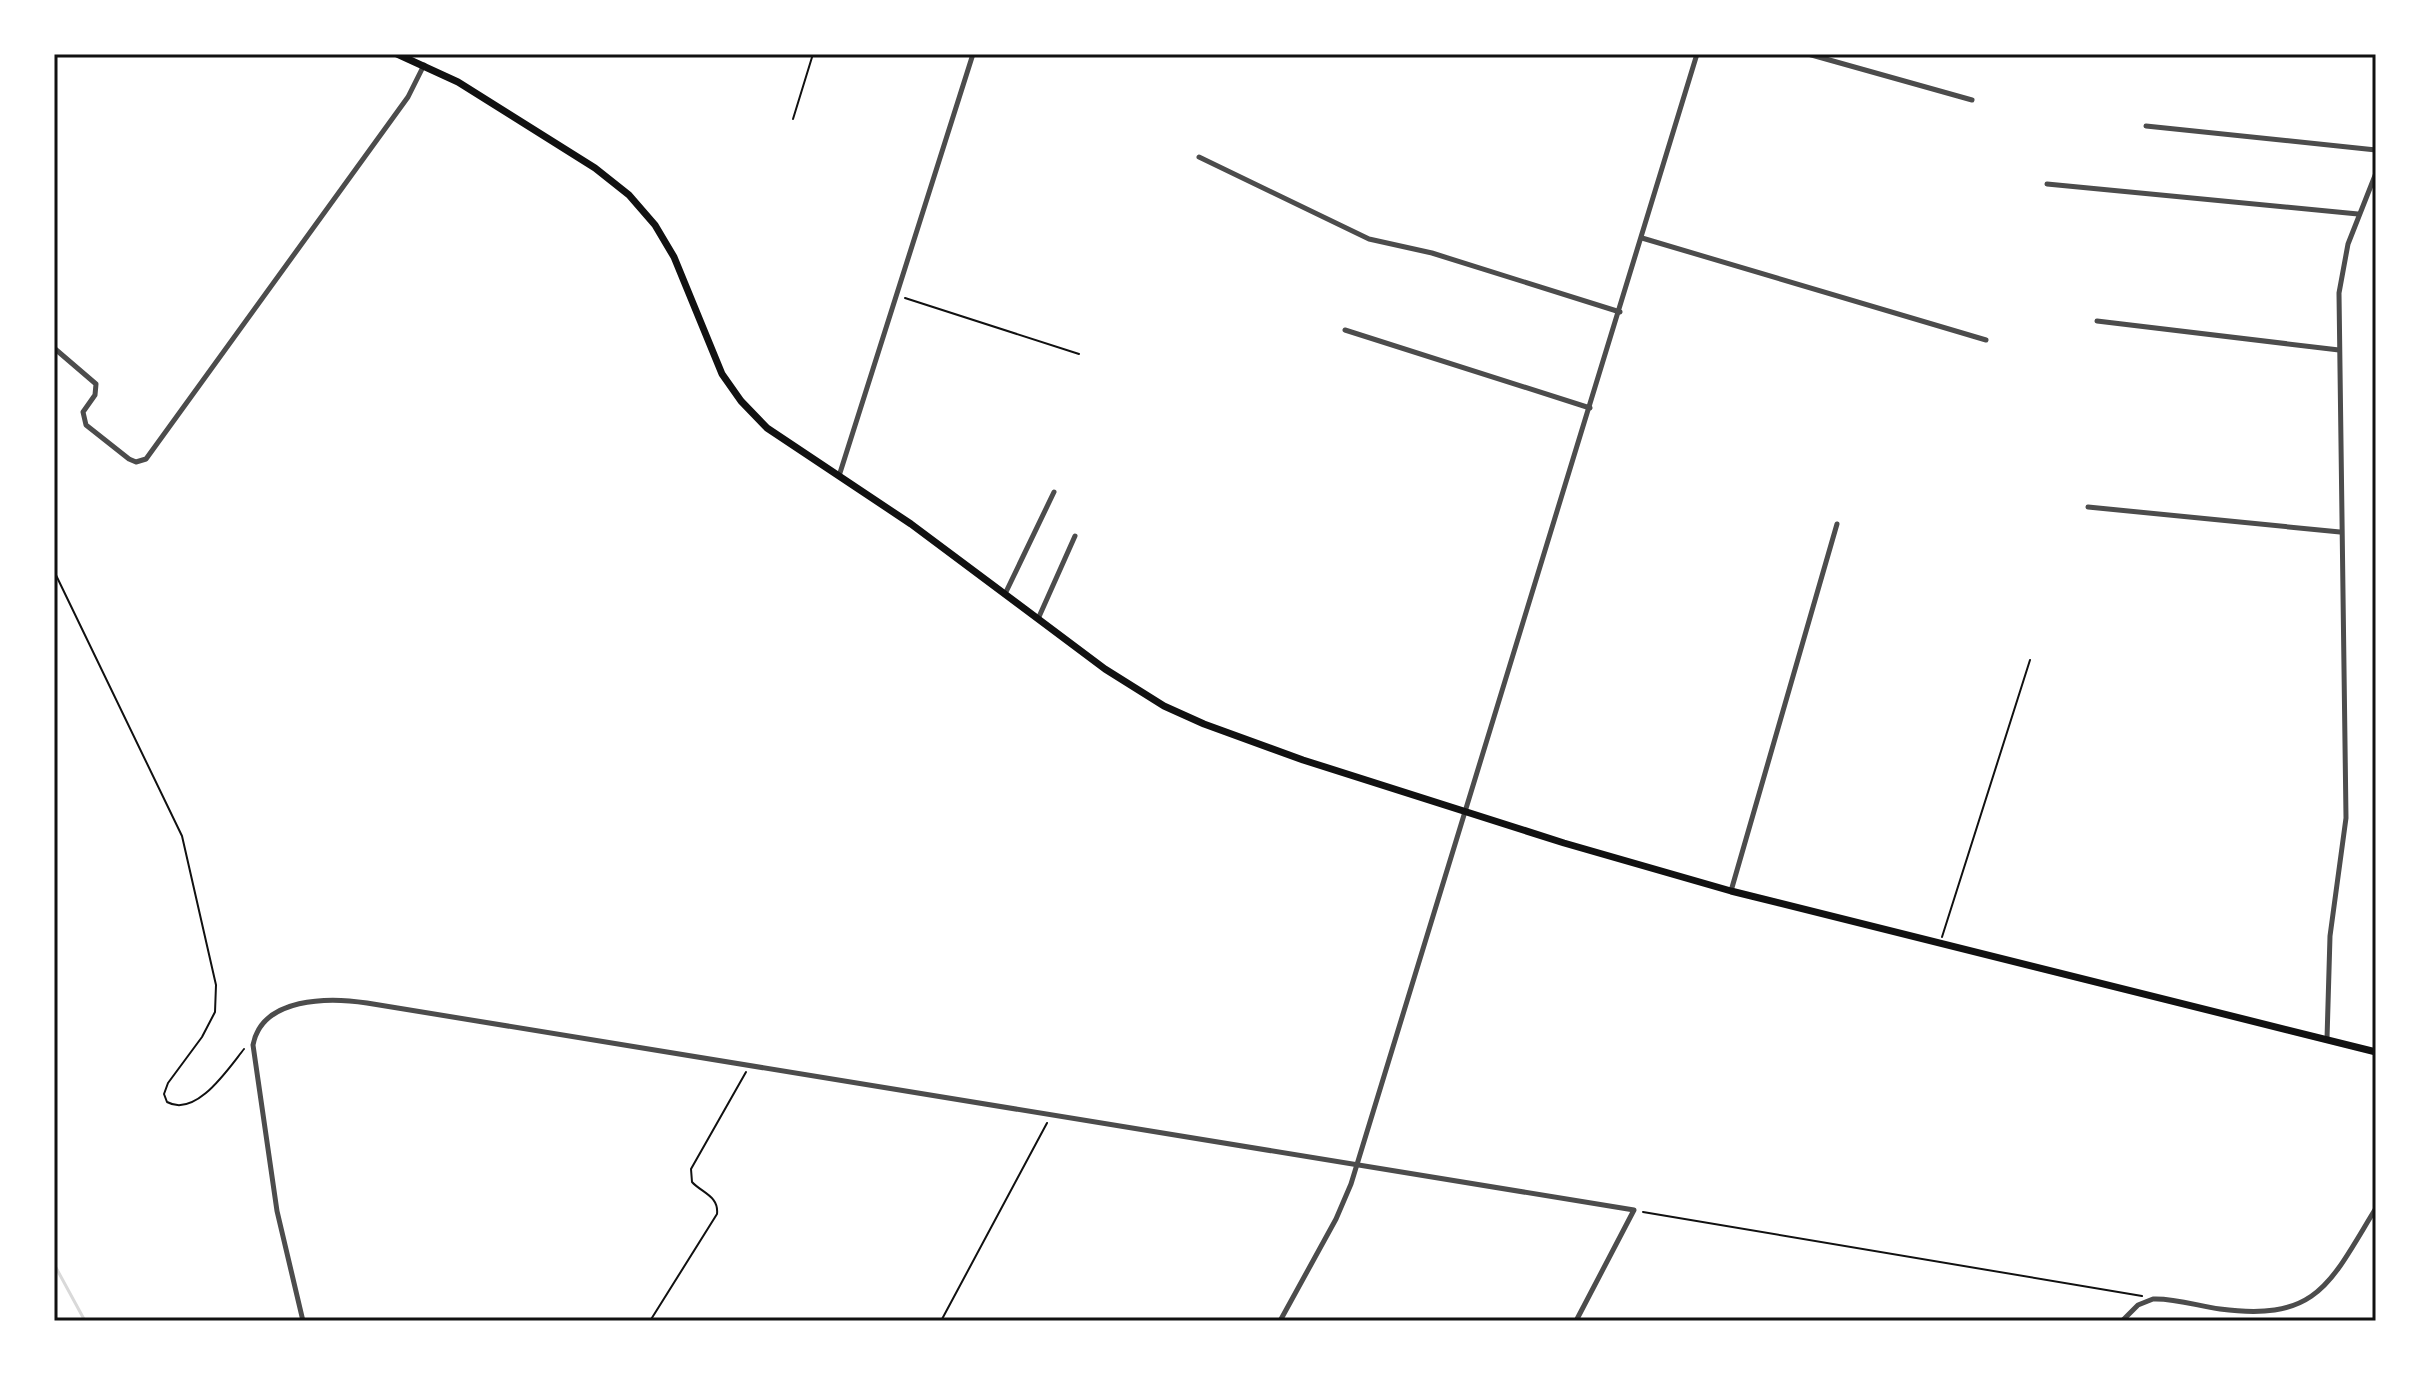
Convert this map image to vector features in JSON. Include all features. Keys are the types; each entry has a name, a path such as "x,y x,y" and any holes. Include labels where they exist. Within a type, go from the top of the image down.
{"main road":[{"path":"397,54 458,82 595,168 629,195 651,220 669,248 716,362 732,391 773,434 911,524 1111,673 1178,713 1303,760 1731,891 2376,1052"}],"street":[{"path":"839,477 973,54"},
{"path":"1280,1321 1342,1207 1357,1164 1697,54"},
{"path":"1808,54 1972,100"},
{"path":"54,348 96,384 95,395 83,412 86,425 129,459 136,462 146,459 408,97 424,65"},
{"path":"2146,126 2376,150"},
{"path":"1199,157 1374,241 1437,254 1620,312"},
{"path":"2327,1039 2330,936 2346,818 2340,532 2340,277 2358,214 2372,189 2376,173"},
{"path":"2047,184 2358,214"},
{"path":"1642,238 1986,340"},
{"path":"2097,321 2339,350"},
{"path":"1345,330 1590,408"},
{"path":"1005,594 1054,492"},
{"path":"2088,507 2340,532"},
{"path":"1731,891 1837,524"},
{"path":"1038,619 1075,536"},
{"path":"303,1321 274,1191 253,1048 255,1037 267,1019 284,1009 313,1002 345,1000 1634,1210 1576,1321"},
{"path":"2122,1321 2138,1305 2158,1299 2251,1312 2279,1311 2295,1306 2315,1294 2330,1278 2376,1208"}],"path":[{"path":"793,119 813,54"},
{"path":"897,295 1079,354"},
{"path":"54,571 182,836 216,985 213,1017 168,1083 164,1094 167,1102 178,1107 194,1102 217,1081 255,1037"},
{"path":"1941,942 2030,660"},
{"path":"650,1321 717,1214 716,1203 692,1182 691,1169 750,1065"},
{"path":"941,1321 1051,1114"},
{"path":"1634,1210 2158,1299"}],"waterway":[{"path":"54,1264 85,1321"}]}
